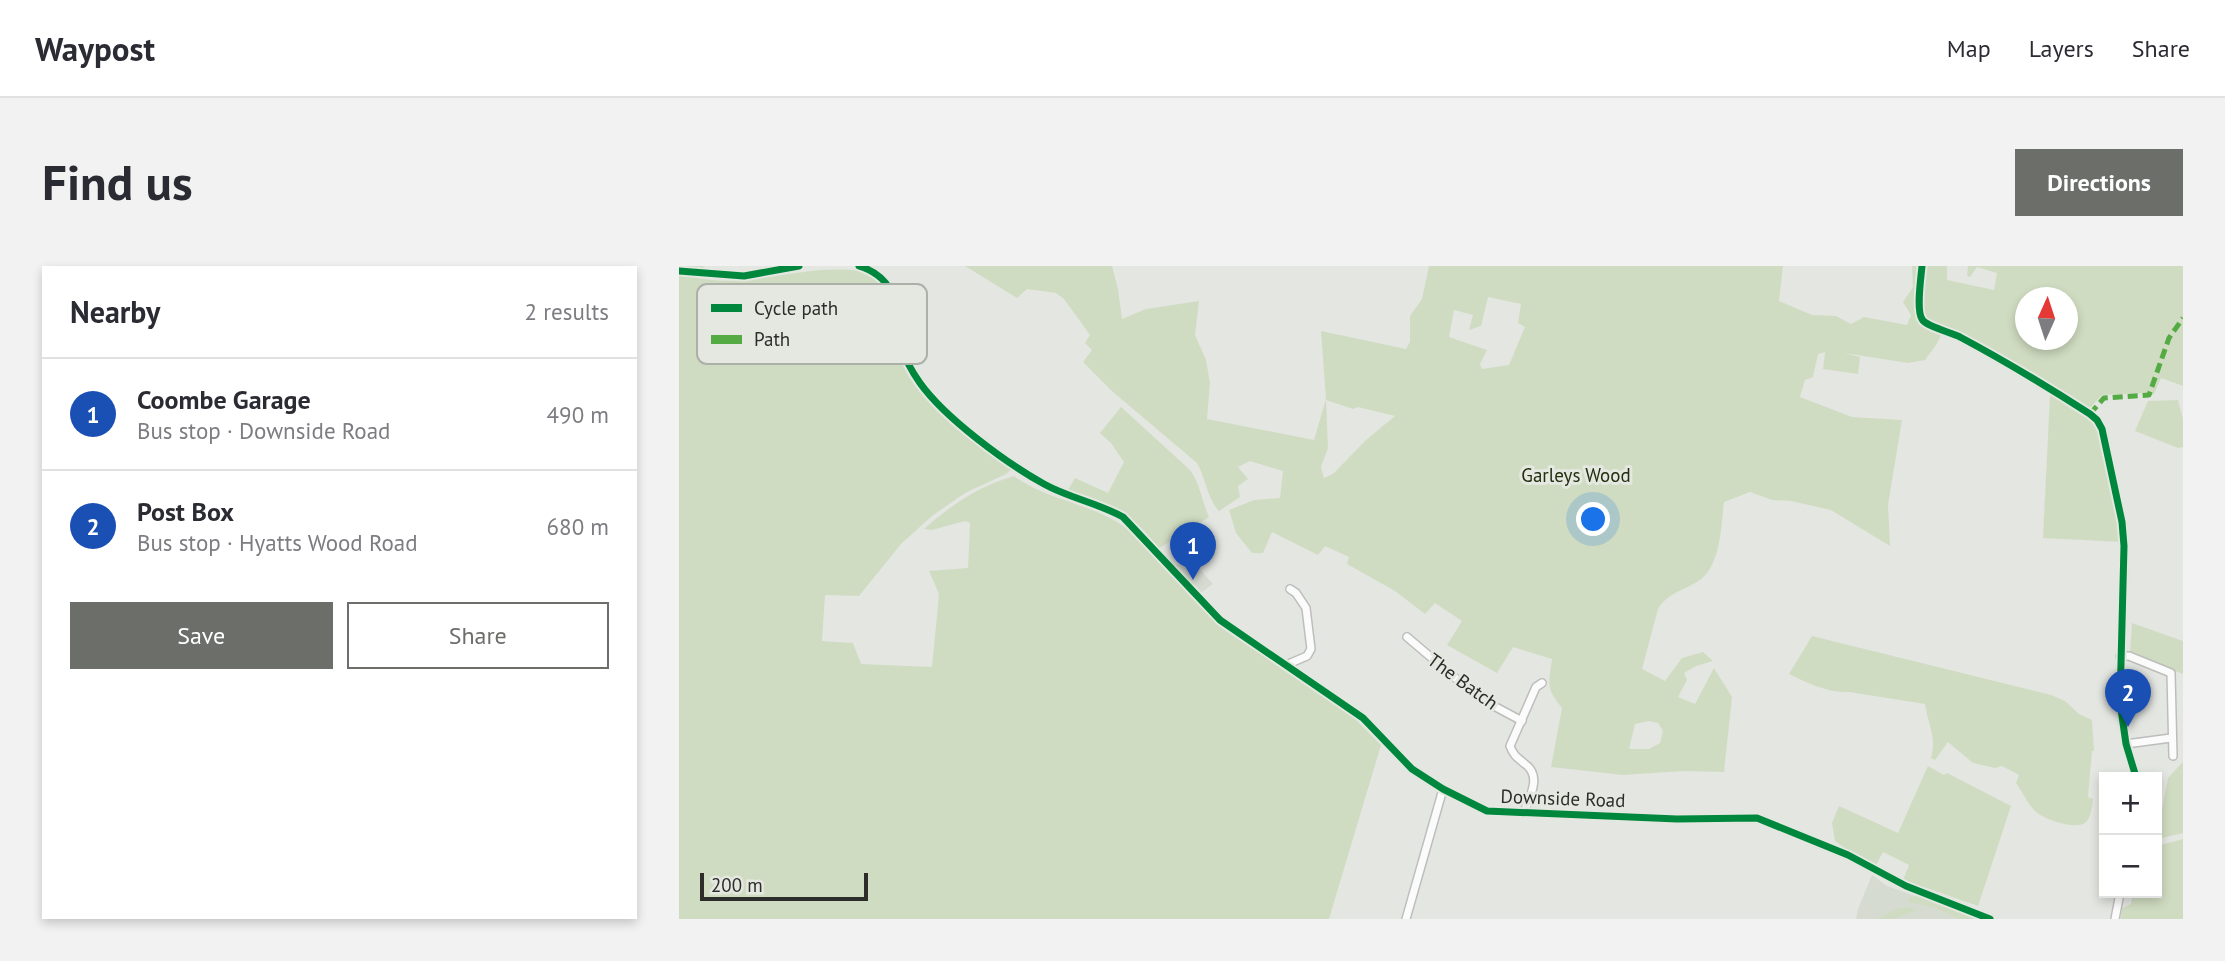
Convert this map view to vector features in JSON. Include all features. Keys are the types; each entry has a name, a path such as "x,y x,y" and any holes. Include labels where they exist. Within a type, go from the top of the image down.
{"street":[{"path":"679,271 744,276 799,266"},
{"name":"Downside Road","path":"859,266 877,275 885,284"},
{"path":"1922,266 1920,318 1925,323 1951,332 2015,365 2097,420 2102,429 2122,522 2124,546 2120,702 2126,744 2134,772"},
{"name":"Downside Road","path":"909,364 921,385 958,422 1044,484 1123,517 1220,620 1363,718 1412,769 1443,789 1487,811 1707,820 1757,818 1848,855 1906,887 1990,919"},
{"path":"1286,665 1307,656 1311,649 1306,608 1290,589"},
{"name":"The Batch","path":"1406,637 1479,698 1522,721"},
{"path":"2120,656 2129,656 2171,673 2173,755"},
{"name":"The Batch","path":"1524,812 1535,780 1532,768 1515,756 1510,746 1536,687 1542,683"},
{"path":"2126,744 2171,738"},
{"path":"1406,919 1443,789"},
{"path":"2115,919 2119,898"}],"shaded area":[{"path":"1189,557 1213,584 1198,595 1174,567"},
{"path":"1872,875 1887,886 1981,919 1856,919"}],"green space":[{"path":"679,266 705,266 690,277 730,281 833,270 860,271 873,277 881,284 697,284 697,364 903,364 912,381 937,409 1013,468 965,493 932,516 901,544 859,596 825,595 822,641 853,643 861,664 932,667 939,594 929,571 968,568 970,523 965,521 932,530 924,529 955,504 977,491 1014,476 1041,491 1099,513 1126,528 1226,631 1346,710 1381,745 1329,919 679,919"},
{"name":"Garleys Wood","path":"965,266 1112,266 1122,319 1146,309 1199,301 1195,335 1206,360 1210,383 1207,419 1314,440 1326,399 1321,331 1406,349 1410,342 1410,316 1422,299 1429,266 1783,266 1779,301 1812,315 1836,316 1851,324 1864,317 1907,325 1911,315 1903,302 1913,287 1912,266 1947,266 1947,280 1994,290 1997,273 1977,267 1970,277 1967,276 1968,266 2183,266 2183,386 2161,378 2154,394 2148,397 2145,393 2102,395 2090,408 1945,327 1925,360 1908,363 1844,353 1860,357 1858,374 1823,369 1825,352 1818,354 1813,377 1805,380 1800,397 1852,417 1902,420 1888,505 1890,546 1831,510 1791,501 1772,500 1750,492 1724,502 1718,546 1711,567 1705,576 1671,596 1658,609 1642,669 1665,681 1682,658 1703,652 1713,661 1684,673 1687,680 1678,697 1695,704 1714,668 1732,697 1724,772 1683,771 1623,775 1551,767 1562,708 1549,685 1552,659 1513,647 1497,673 1447,645 1462,621 1435,603 1425,614 1395,591 1347,564 1349,557 1325,546 1318,555 1272,532 1263,553 1252,553 1236,533 1229,510 1254,500 1280,498 1283,471 1250,461 1238,467 1248,479 1238,486 1240,497 1219,511 1212,501 1197,463 1113,392 1083,362 1092,350 1085,343 1090,335 1064,299 1056,293 1027,289 1017,298","holes":["1488,297 1521,304 1518,323 1525,327 1509,365 1482,369 1480,364 1487,350 1449,337 1454,310 1473,315 1469,330 1481,326","1326,400 1353,409 1358,407 1395,416 1366,440 1333,474 1324,478 1321,467 1328,448","1649,721 1658,723 1663,731 1660,743 1649,749 1629,749 1635,724"]},
{"path":"2050,395 2094,421 2099,432 2121,542 2043,538"},
{"path":"2178,400 2183,419 2183,447 2178,448 2135,431 2148,401"},
{"path":"1121,407 1190,470 1209,517 1158,549 1130,518 1068,490 1075,478 1108,493 1124,462 1100,433"},
{"path":"2132,623 2183,641 2183,674 2130,653"},
{"path":"1812,636 2051,695 2065,701 2079,714 2092,720 2094,751 2088,797 2093,799 2087,821 2069,825 2039,814 2016,783 2019,775 2002,766 1995,768 1973,763 1948,742 1935,760 1931,758 1933,737 1925,704 1833,691 1789,674"},
{"path":"2183,762 2183,833 2162,838 2162,810 2168,778"},
{"path":"1928,766 2011,806 1978,906 1927,888 1902,883 1909,865 1883,852 1876,865 1853,854 1835,841 1832,823 1839,806 1898,833"},
{"path":"2183,839 2183,919 2121,919 2122,908 2131,904 2132,898 2162,898 2162,845"},
{"path":"1917,896 1981,919 1960,919 1935,908 1909,902 1908,898"},
{"path":"1907,907 1917,910 1894,919 1876,919 1896,909"}],"marked path":[{"path":"2090,414 2104,398 2149,395 2169,338 2183,318"}],"cycle path":[{"path":"679,271 744,276 799,266"},
{"path":"859,266 873,272 886,284"},
{"path":"1922,266 1919,309 1924,322 1960,337 2042,384 2090,414 2102,429 2122,522 2124,546 2120,702 2126,744 2134,772"},
{"path":"908,364 931,397 960,425 1044,484 1123,517 1220,620 1363,718 1412,769 1443,789 1487,811 1677,819 1757,818 1848,855 1906,886 1990,919"}],"place":[{"name":"Coombe Garage","path":"1193,580"},
{"name":"Post Box","path":"2128,727"}]}
